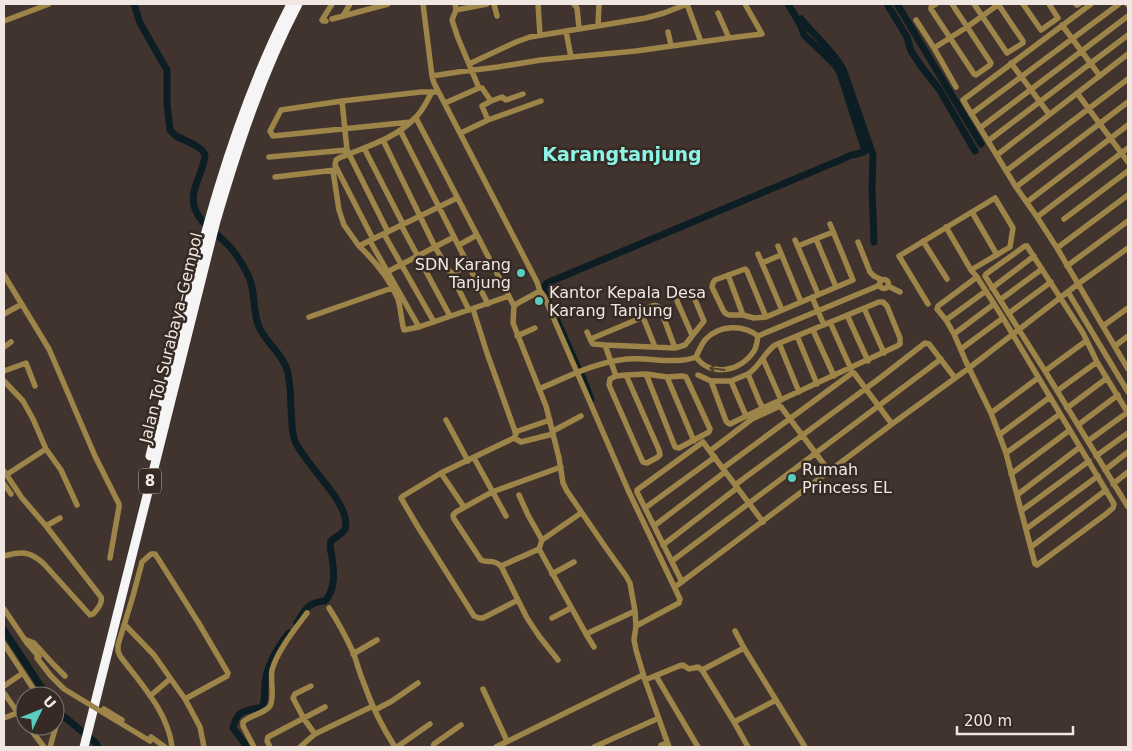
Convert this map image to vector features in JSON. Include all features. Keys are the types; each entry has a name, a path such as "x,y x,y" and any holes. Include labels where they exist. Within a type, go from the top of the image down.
{"highway":[{"name":"Jalan Tol Surabaya–Gempol","path":"78,747 84,740 87,721 207,239 234,138 264,60 292,4"},
{"name":"Jalan Tol Surabaya–Gempol","path":"213,218 249,117 274,55 298,4"}],"street":[{"path":"4,21 49,4"},
{"path":"332,4 322,21 388,4"},
{"path":"343,16 350,4"},
{"path":"423,4 435,92 444,103 461,133 544,296 628,490 679,585"},
{"path":"487,4 456,7 452,20 479,88 482,88 491,101"},
{"path":"494,4 497,16"},
{"path":"538,4 540,35"},
{"path":"574,4 577,8 579,28"},
{"path":"598,26 599,4"},
{"path":"470,67 516,42 540,35 646,18 687,4 701,42"},
{"path":"432,76 470,67 498,67 541,60 636,51 762,34 745,4"},
{"path":"936,4 931,9 976,75 991,64 952,4"},
{"path":"934,48 967,27 982,16 999,4 1023,43 1008,53 982,16 974,4"},
{"path":"1023,4 1041,30 1058,18 1049,4"},
{"path":"1091,4 963,100 1016,187 1057,248 1067,266 1072,289 1128,392"},
{"path":"972,114 1120,4"},
{"path":"718,13 729,38"},
{"path":"980,128 1128,16"},
{"path":"916,20 956,87"},
{"path":"1062,25 1100,76"},
{"path":"566,31 571,57"},
{"path":"668,32 671,45"},
{"path":"988,141 1128,35"},
{"path":"997,155 1128,54"},
{"path":"1011,64 1049,114"},
{"path":"1006,171 1128,79"},
{"path":"444,103 479,88"},
{"path":"413,120 273,136 270,131 282,110 342,101 435,92"},
{"path":"269,156 348,152 364,148 383,140 413,120 435,92"},
{"path":"1077,93 1128,162"},
{"path":"488,120 482,106 502,96 506,100 523,94"},
{"path":"461,133 488,120 541,100"},
{"path":"342,101 348,152 386,233 434,322"},
{"path":"1016,187 1128,102"},
{"path":"413,120 514,306 513,323 540,389 550,420 563,483 567,492 630,583 635,611 636,626 634,640 636,650 668,745 661,745 661,747"},
{"path":"1027,202 1128,125"},
{"path":"400,130 488,304"},
{"path":"383,140 435,247 471,309 515,435 521,442 553,433 581,416"},
{"path":"364,148 450,316"},
{"path":"1037,217 1128,148"},
{"path":"348,152 336,160 335,165 339,210 344,225 359,246 386,274 419,327"},
{"path":"275,177 336,170"},
{"path":"336,170 372,240 398,299 404,330 419,327 509,296"},
{"path":"1064,219 1128,171"},
{"path":"1057,248 1128,195"},
{"path":"359,246 457,198"},
{"path":"928,304 899,256 995,198 1013,228 1010,247 998,254 975,273 938,306 938,310 954,334 968,369 991,413 1006,453 1035,564 1038,564 1113,508 1112,501 1089,461 1081,448 1070,430 1060,414 1050,397 1038,378 1008,313 992,288 986,274 1027,246 1083,333 1097,362 1128,412 1081,448 1017,495"},
{"path":"972,212 998,254"},
{"path":"1067,266 1128,220"},
{"path":"766,317 746,270 744,269 715,280 712,287 725,313 754,318 766,317 853,280 830,224"},
{"path":"947,227 1003,318 1045,371 1128,507"},
{"path":"798,246 833,232"},
{"path":"459,245 477,235"},
{"path":"386,274 454,237"},
{"path":"816,239 836,287"},
{"path":"795,240 824,325"},
{"path":"858,242 870,272 881,282"},
{"path":"923,242 947,279"},
{"path":"778,246 801,302"},
{"path":"679,585 1128,248"},
{"path":"758,254 782,310"},
{"path":"762,263 781,255"},
{"path":"992,288 1034,256"},
{"path":"451,274 469,265"},
{"path":"1000,300 1042,269"},
{"path":"728,275 743,315"},
{"path":"4,276 49,349 95,456 119,504 110,558"},
{"path":"758,336 818,311 884,279 888,281 888,286 900,292"},
{"path":"1008,313 1051,282"},
{"path":"309,317 392,288"},
{"path":"1072,289 1103,326 1127,364"},
{"path":"514,306 540,291"},
{"path":"946,320 986,291"},
{"path":"587,332 593,344 675,348 685,345 704,321 691,293 678,298 677,301 692,336"},
{"path":"698,375 711,381 731,381 741,377 748,374 758,365 770,349 779,343 879,302 884,302 887,306 900,342 898,346 868,361 730,424 726,421 711,381"},
{"path":"4,314 22,304"},
{"path":"954,334 994,304"},
{"path":"654,347 642,310 654,305 660,308 675,348"},
{"path":"864,308 884,353"},
{"path":"1103,326 1128,308"},
{"path":"848,315 868,361"},
{"path":"591,341 593,338 643,317"},
{"path":"961,349 1003,318"},
{"path":"830,322 851,368"},
{"path":"517,336 535,328"},
{"path":"540,389 595,366 624,359 682,361 696,357 707,338 718,331 729,328 746,329 758,336"},
{"path":"813,330 834,376"},
{"path":"696,357 704,366 718,370 736,366 753,352 757,345 758,336"},
{"path":"796,336 817,384"},
{"path":"1115,346 1128,336"},
{"path":"1045,371 1086,341"},
{"path":"4,347 11,342"},
{"path":"779,343 799,392"},
{"path":"664,545 803,435 925,343 929,344 955,378"},
{"path":"605,345 616,376"},
{"path":"763,359 781,400"},
{"path":"672,561 941,359"},
{"path":"1057,391 1097,362"},
{"path":"4,371 26,363 35,386"},
{"path":"736,366 741,377"},
{"path":"654,526 790,418 852,373 854,373 892,424"},
{"path":"626,375 659,450 660,455 647,463 643,462 608,385 610,379 616,376 626,375 646,374 682,376 688,379 710,429 710,432 694,441 679,448 675,447 646,374"},
{"path":"748,374 763,408"},
{"path":"667,376 694,441"},
{"path":"991,413 1038,378"},
{"path":"1068,408 1107,378"},
{"path":"731,381 746,416"},
{"path":"4,382 23,401 46,449 60,470 77,505"},
{"path":"1078,425 1118,395"},
{"path":"999,435 1050,397"},
{"path":"710,451 752,419 780,406 829,471"},
{"path":"1006,453 1060,414"},
{"path":"446,420 468,461"},
{"path":"518,600 483,618 474,616 402,498 410,491 442,473 515,435 550,420"},
{"path":"1011,474 1070,430"},
{"path":"1096,456 1128,433"},
{"path":"636,626 679,603 680,599 679,585 672,561 637,490 702,442 762,522"},
{"path":"4,556 22,552 36,557 86,613 90,615 93,615 101,602 101,597 22,498 5,473 46,449"},
{"path":"1105,470 1128,452"},
{"path":"645,508 714,457"},
{"path":"474,458 506,516"},
{"path":"1021,511 1089,461"},
{"path":"558,660 527,618 501,566 493,561 483,562 481,560 453,516 456,512 492,492 560,467"},
{"path":"1114,484 1128,472"},
{"path":"442,473 464,508"},
{"path":"1026,529 1098,476"},
{"path":"4,484 10,494"},
{"path":"1031,547 1106,490"},
{"path":"519,495 542,540"},
{"path":"581,513 542,540 539,549 594,647"},
{"path":"46,526 60,518"},
{"path":"501,566 539,549"},
{"path":"172,747 167,725 150,696 118,653 118,646 142,562 151,554 154,554 159,560 228,673 227,676 185,699"},
{"path":"552,574 574,562"},
{"path":"329,608 342,629 387,735 396,747 430,724"},
{"path":"552,618 571,608"},
{"path":"4,609 38,658 67,687 165,747"},
{"path":"586,634 635,611"},
{"path":"254,747 243,726 243,722 267,708 270,704 273,668 280,652 307,613"},
{"path":"125,625 154,655 167,681 185,699 200,727 204,747"},
{"path":"735,631 805,747"},
{"path":"353,654 377,640"},
{"path":"26,641 34,643 65,676"},
{"path":"4,646 29,686"},
{"path":"702,670 744,648"},
{"path":"496,747 644,678 656,676 683,665 690,669 698,667 702,670 748,747"},
{"path":"4,686 21,674"},
{"path":"656,676 698,747"},
{"path":"150,696 167,681"},
{"path":"300,747 315,734 392,701 418,683"},
{"path":"311,686 295,694 294,697 304,718 315,734"},
{"path":"483,689 507,741"},
{"path":"4,692 15,710"},
{"path":"734,722 776,700"},
{"path":"270,747 267,741 268,737 325,707"},
{"path":"594,747 659,718"},
{"path":"433,747 434,744 461,725"},
{"path":"36,736 44,747"},
{"path":"150,739 160,747"}],"waterway":[{"path":"134,4 140,23 167,70 167,104 170,130 176,136 195,145 205,155 193,195 197,214 233,251 247,273 252,287 257,322 267,340 283,361 288,373 292,429 295,441 335,497 346,519 344,531 330,543 334,574 333,586 329,596 325,601 311,605 302,614 297,623"},
{"path":"578,368 543,289 547,283 865,151 840,73 835,65 804,35 788,4"},
{"path":"887,4 907,37 911,51 939,89 975,151"},
{"path":"897,4 981,144"},
{"path":"801,19 829,49 843,69 873,155 874,242"},
{"path":"582,376 591,399"},
{"path":"4,630 40,686"},
{"path":"247,747 233,728 235,722 237,717 243,712 262,707 270,663 289,633"},
{"path":"65,717 96,743 98,747"}],"place":[{"name":"SDN Karang Tanjung","path":"521,273"},
{"name":"Kantor Kepala Desa Karang Tanjung","path":"539,301"},
{"name":"Rumah Princess EL","path":"792,478"}],"district":[{"name":"Karangtanjung","path":"622,154"}]}
